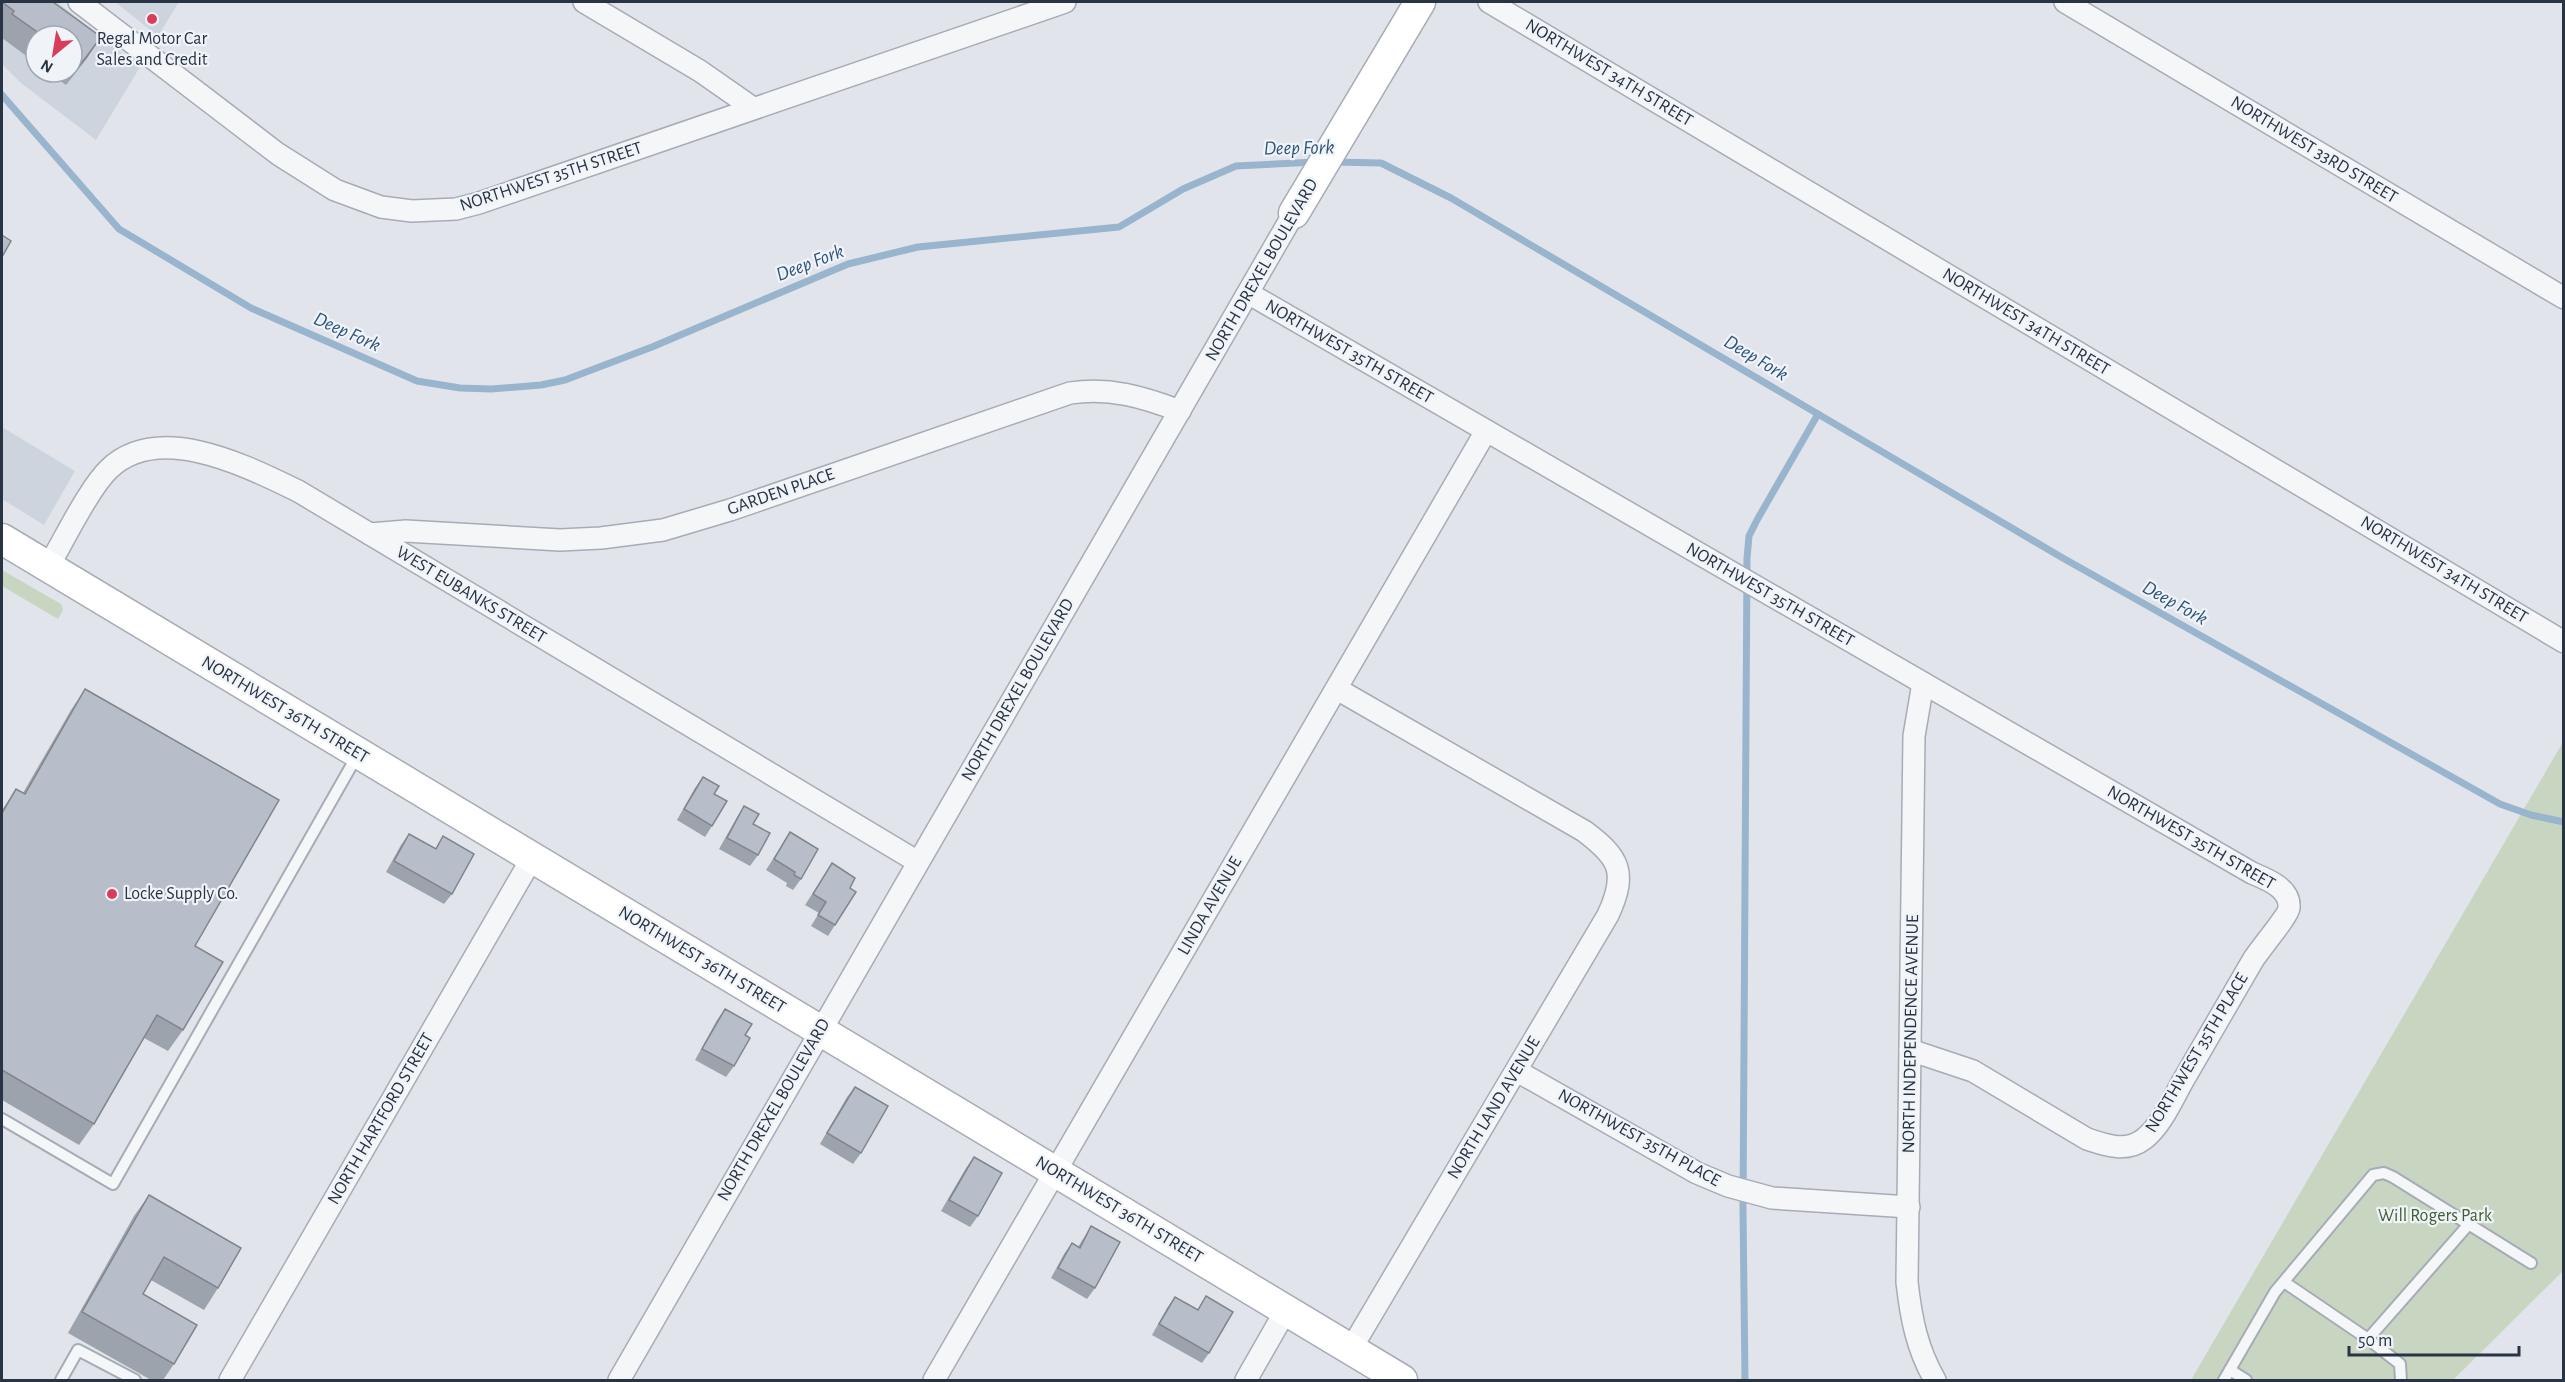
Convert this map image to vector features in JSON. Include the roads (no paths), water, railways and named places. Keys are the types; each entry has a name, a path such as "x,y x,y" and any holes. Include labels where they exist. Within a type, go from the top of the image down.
{"main road":[{"name":"NORTH DREXEL BOULEVARD","path":"1294,213 1354,114 1416,3"},
{"name":"NORTHWEST 36TH STREET","path":"2,539 1402,1380"}],"street":[{"name":"NORTHWEST 35TH STREET","path":"80,2 278,154 335,190 381,207 434,211 467,206 1065,2"},
{"path":"584,2 700,71 753,108"},
{"name":"NORTHWEST 34TH STREET","path":"1489,2 2564,642"},
{"name":"NORTHWEST 33RD STREET","path":"2065,2 2564,298"},
{"name":"NORTH DREXEL BOULEVARD","path":"619,1380 1294,213"},
{"name":"NORTHWEST 35TH STREET","path":"1248,293 2252,873 2268,880 2278,886 2288,900"},
{"name":"GARDEN PLACE","path":"370,534 406,531 560,540 635,534 701,519 1070,393 1093,390 1111,391 1149,400 1180,411"},
{"name":"LINDA AVENUE","path":"934,1380 1486,431"},
{"name":"WEST EUBANKS STREET","path":"48,567 107,470 124,457 140,450 158,447 184,448 261,473 298,491 918,862"},
{"name":"NORTH INDEPENDENCE AVENUE","path":"1923,683 1914,736 1907,1282 1911,1320 1923,1357 1935,1380"},
{"name":"NORTH LAND AVENUE","path":"1337,689 1584,831 1609,851 1616,861 1618,886 1617,897 1517,1071 1350,1349"},
{"name":"NORTH HARTFORD STREET","path":"230,1380 532,858"},
{"name":"NORTHWEST 35TH PLACE","path":"1910,1050 1973,1071 2087,1139 2106,1146 2123,1147 2135,1144 2144,1139 2166,1110 2260,949 2287,914 2288,900"},
{"name":"NORTHWEST 35TH PLACE","path":"1517,1071 1697,1173 1728,1186 1767,1197 1909,1207"},
{"path":"1246,1380 1286,1310"}],"lane":[{"path":"2,1119 113,1184 358,753"},
{"path":"2224,1380 2275,1292 2373,1175 2384,1173 2393,1177 2531,1263"},
{"path":"2368,1339 2469,1224"},
{"path":"2284,1282 2368,1339 2400,1364 2401,1380"},
{"path":"61,1380 78,1350 135,1380"},
{"path":"2230,1370 2246,1380"}],"waterway":[{"name":"Deep Fork","path":"2,95 119,229 251,308 417,381 460,388 491,389 541,385 565,380 652,347 848,264 918,247 1119,227 1183,189 1236,166 1316,162"},
{"name":"Deep Fork","path":"1333,162 1381,163 1451,198 2061,557 2500,804 2531,815 2564,822"},
{"path":"1745,1380 1743,1209 1747,558 1749,536 1818,414"}],"place":[{"name":"Regal Motor Car Sales and Credit","path":"152,19"},
{"name":"Locke Supply Co.","path":"112,894"}],"park label":[{"name":"Will Rogers Park","path":"2435,1216"}]}
